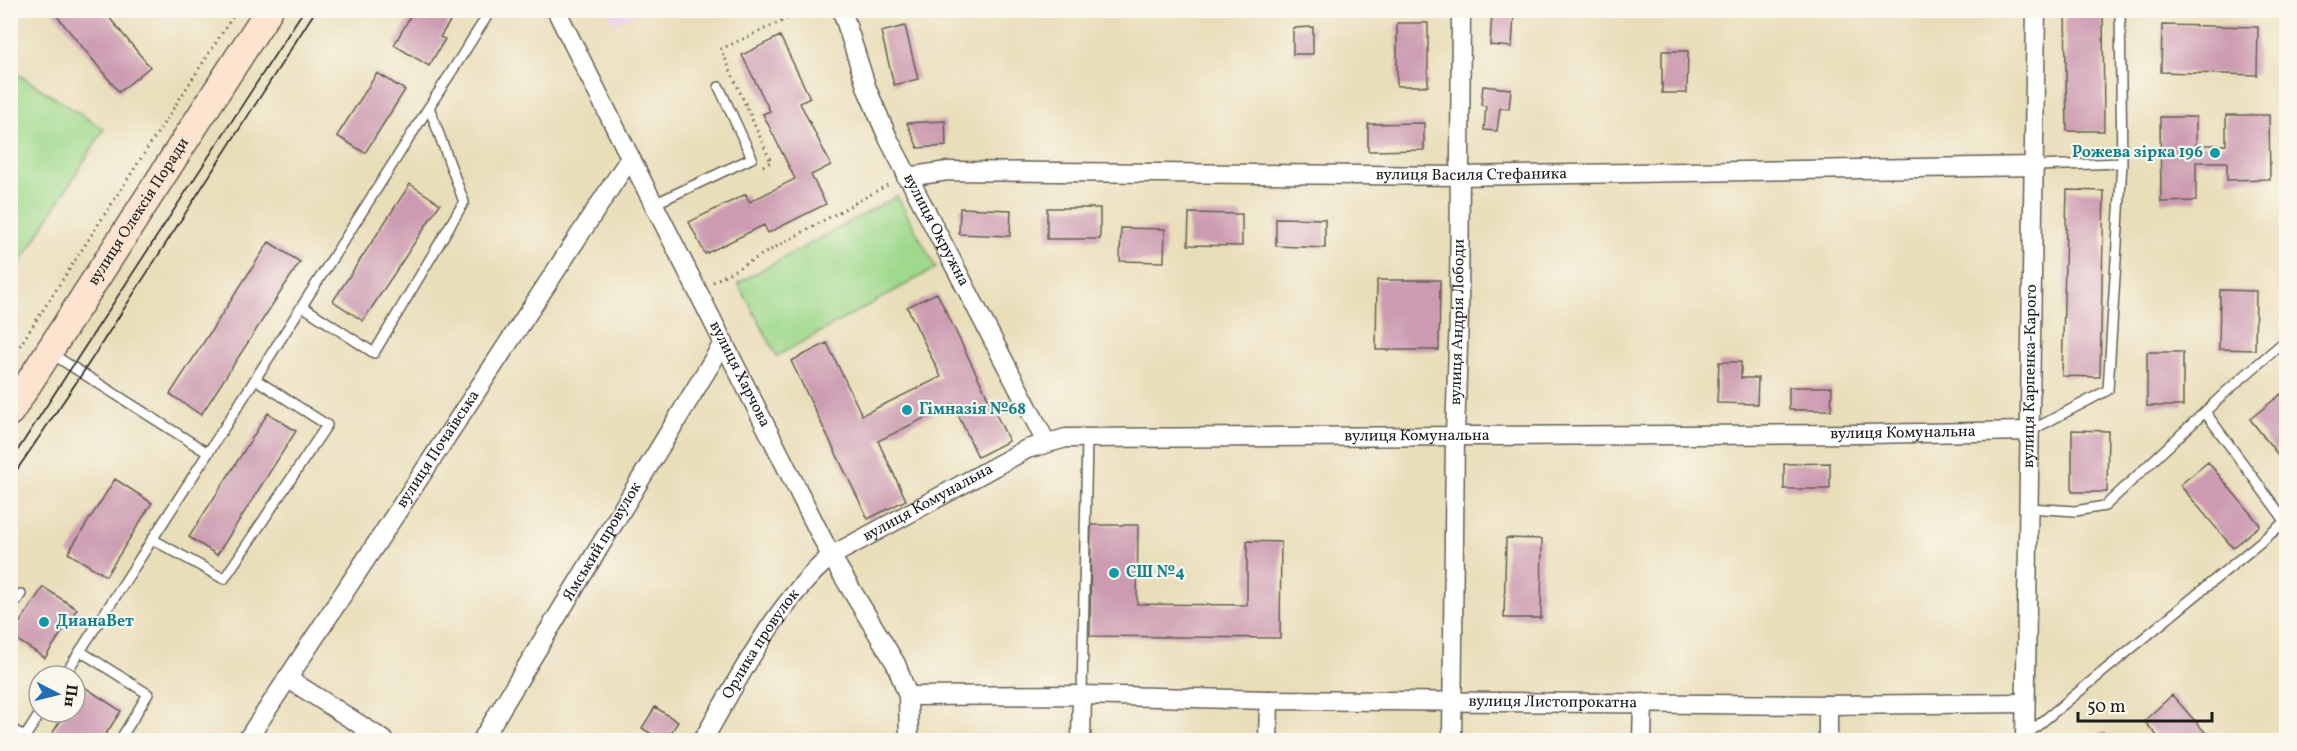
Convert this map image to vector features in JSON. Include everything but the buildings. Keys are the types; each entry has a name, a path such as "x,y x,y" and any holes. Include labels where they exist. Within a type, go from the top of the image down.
{"main road":[{"name":"вулиця Олексія Поради","path":"10,412 269,10"}],"street":[{"name":"вулиця Харчова","path":"556,10 831,556 896,664 908,696 909,741"},
{"name":"вулиця Окружна","path":"842,10 867,90 906,177 1046,442"},
{"name":"вулиця Андрія Лободи","path":"1452,741 1455,435 1460,315 1461,10"},
{"name":"вулиця Карпенка-Карого","path":"2025,738 2036,10"},
{"name":"вулиця Почаївська","path":"247,741 630,159"},
{"name":"вулиця Василя Стефаника","path":"906,177 948,171 1459,176 2035,166"},
{"name":"Ямський провулок","path":"482,741 724,342"},
{"name":"вулиця Комунальна","path":"831,556 1027,449 1066,438 1865,434 2030,431"},
{"name":"Орлика провулок","path":"703,741 750,660 799,587 811,572 831,556"},
{"path":"287,678 384,741"},
{"name":"вулиця Листопрокатна","path":"908,696 1828,705 2025,703"},
{"path":"1081,741 1082,696"},
{"path":"1268,741 1269,700"},
{"path":"1642,703 1642,741"},
{"path":"1828,705 1828,741"}],"lane":[{"path":"72,664 490,10"},
{"path":"2030,431 2108,390 2122,163 2120,10"},
{"path":"654,204 752,158 719,87"},
{"path":"302,306 374,353 464,202 429,106"},
{"path":"2035,166 2122,163"},
{"path":"2029,508 2075,511 2105,506 2205,412 2286,342"},
{"path":"49,352 208,453"},
{"path":"152,539 224,579 327,425 255,379"},
{"path":"2025,738 2286,521 2205,412"},
{"path":"1082,696 1088,438"},
{"path":"10,610 21,594"},
{"path":"80,651 148,694 120,741"},
{"path":"10,728 24,739 33,724"}],"path":[{"path":"10,361 237,10"},
{"path":"697,291 885,185 906,177"}],"shaded area":[{"path":"607,11 641,11 614,25"}],"green space":[{"path":"11,70 104,129 11,278"},
{"path":"897,196 936,268 777,356 738,283"}],"tram line":[{"path":"10,462 304,10"},
{"path":"10,480 82,374 316,10"}],"place":[{"name":"Рожева зірка 196","path":"2215,153"},
{"name":"Гімназія №68","path":"907,410"},
{"name":"СШ №4","path":"1114,573"},
{"name":"ДианаВет","path":"44,622"}]}
